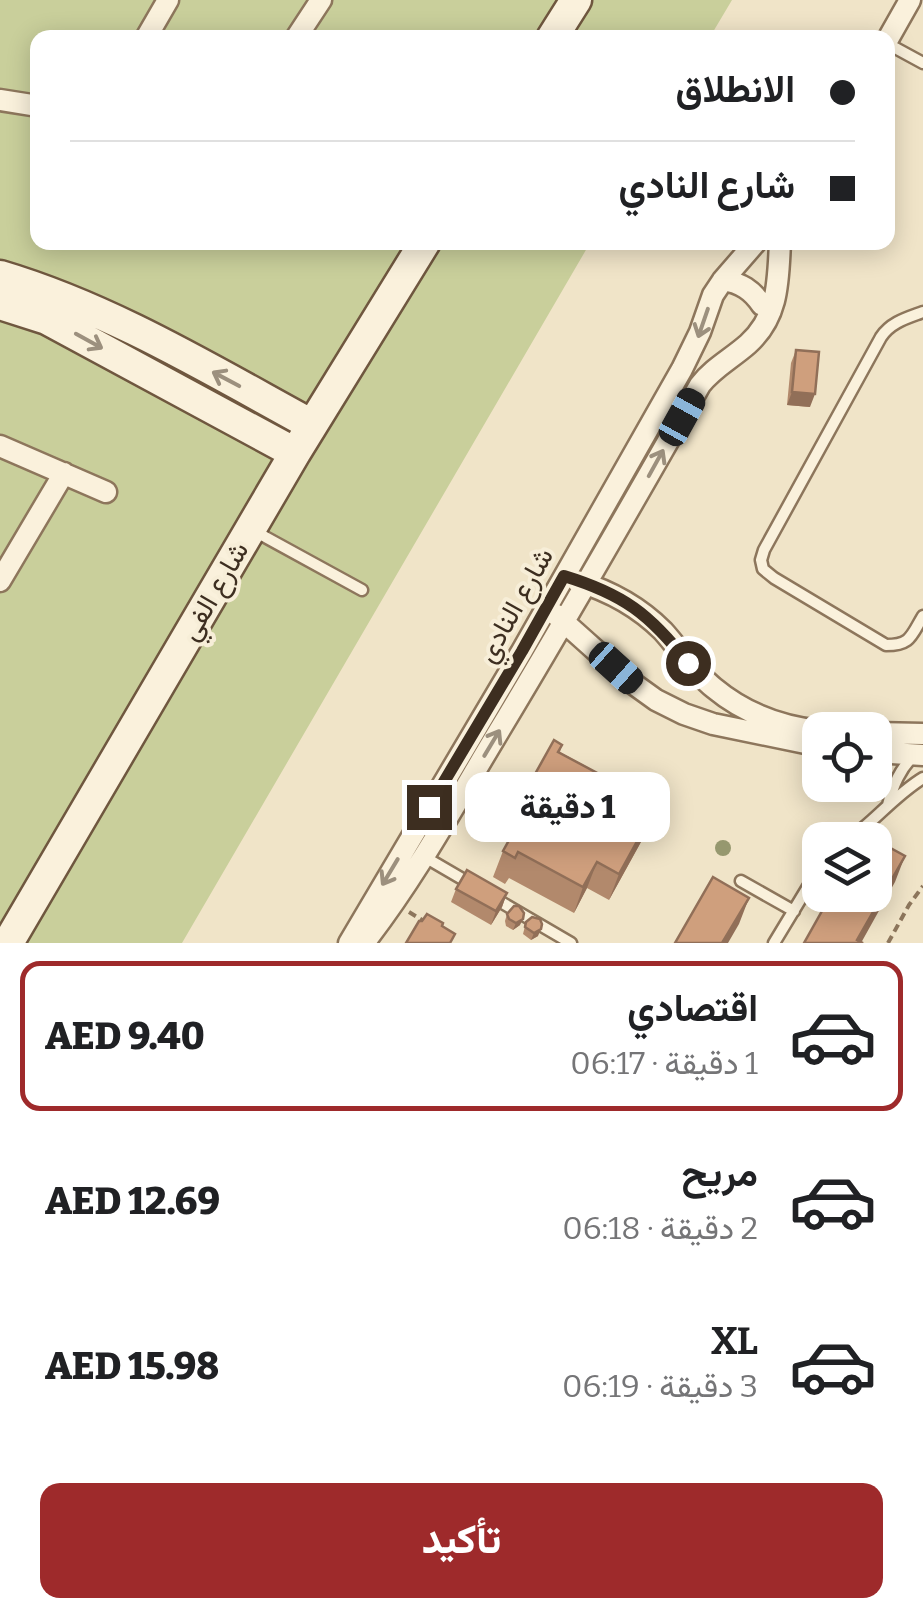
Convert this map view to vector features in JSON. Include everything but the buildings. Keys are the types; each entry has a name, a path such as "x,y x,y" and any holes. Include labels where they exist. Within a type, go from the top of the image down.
{"street":[{"path":"151,30 168,0"},
{"path":"301,30 321,0"},
{"path":"557,30 576,0"},
{"path":"894,30 910,0"},
{"path":"0,100 30,105"},
{"name":"شارع الفي","path":"8,943 295,453 420,250"},
{"name":"شارع النادي","path":"348,943 522,651 692,350 714,295 749,250"},
{"path":"700,385 707,366 745,330 762,306 778,250"},
{"name":"شارع النادي","path":"364,943 460,796 700,385 748,343 771,313 777,296 780,250"},
{"path":"0,276 106,316 312,425"},
{"path":"723,280 750,290 762,306"},
{"path":"0,304 47,318 295,453"},
{"path":"0,446 106,492"},
{"path":"0,581 64,473"},
{"path":"564,576 613,594 648,617 701,676 730,700 766,718 802,727"},
{"path":"546,606 656,700 713,724 802,742"},
{"path":"892,738 921,747"},
{"path":"892,750 921,747"}],"lane":[{"path":"895,46 923,63"},
{"path":"923,312 898,321 880,337 761,560 763,569 774,578 886,645 901,645 910,638 923,616"},
{"path":"250,529 362,590"},
{"path":"888,805 900,770 921,747"},
{"path":"871,822 923,778"},
{"path":"460,796 511,831"},
{"path":"422,856 571,943"},
{"path":"741,882 794,910"},
{"path":"774,943 802,897"}],"path":[{"path":"888,943 908,904 923,886"},
{"path":"393,903 427,923"}],"green space":[{"path":"0,0 732,0 714,30 30,30 30,250 586,250 182,943 0,943"}],"route":[{"path":"429,807 564,576 631,605 663,632 688,663"}]}
